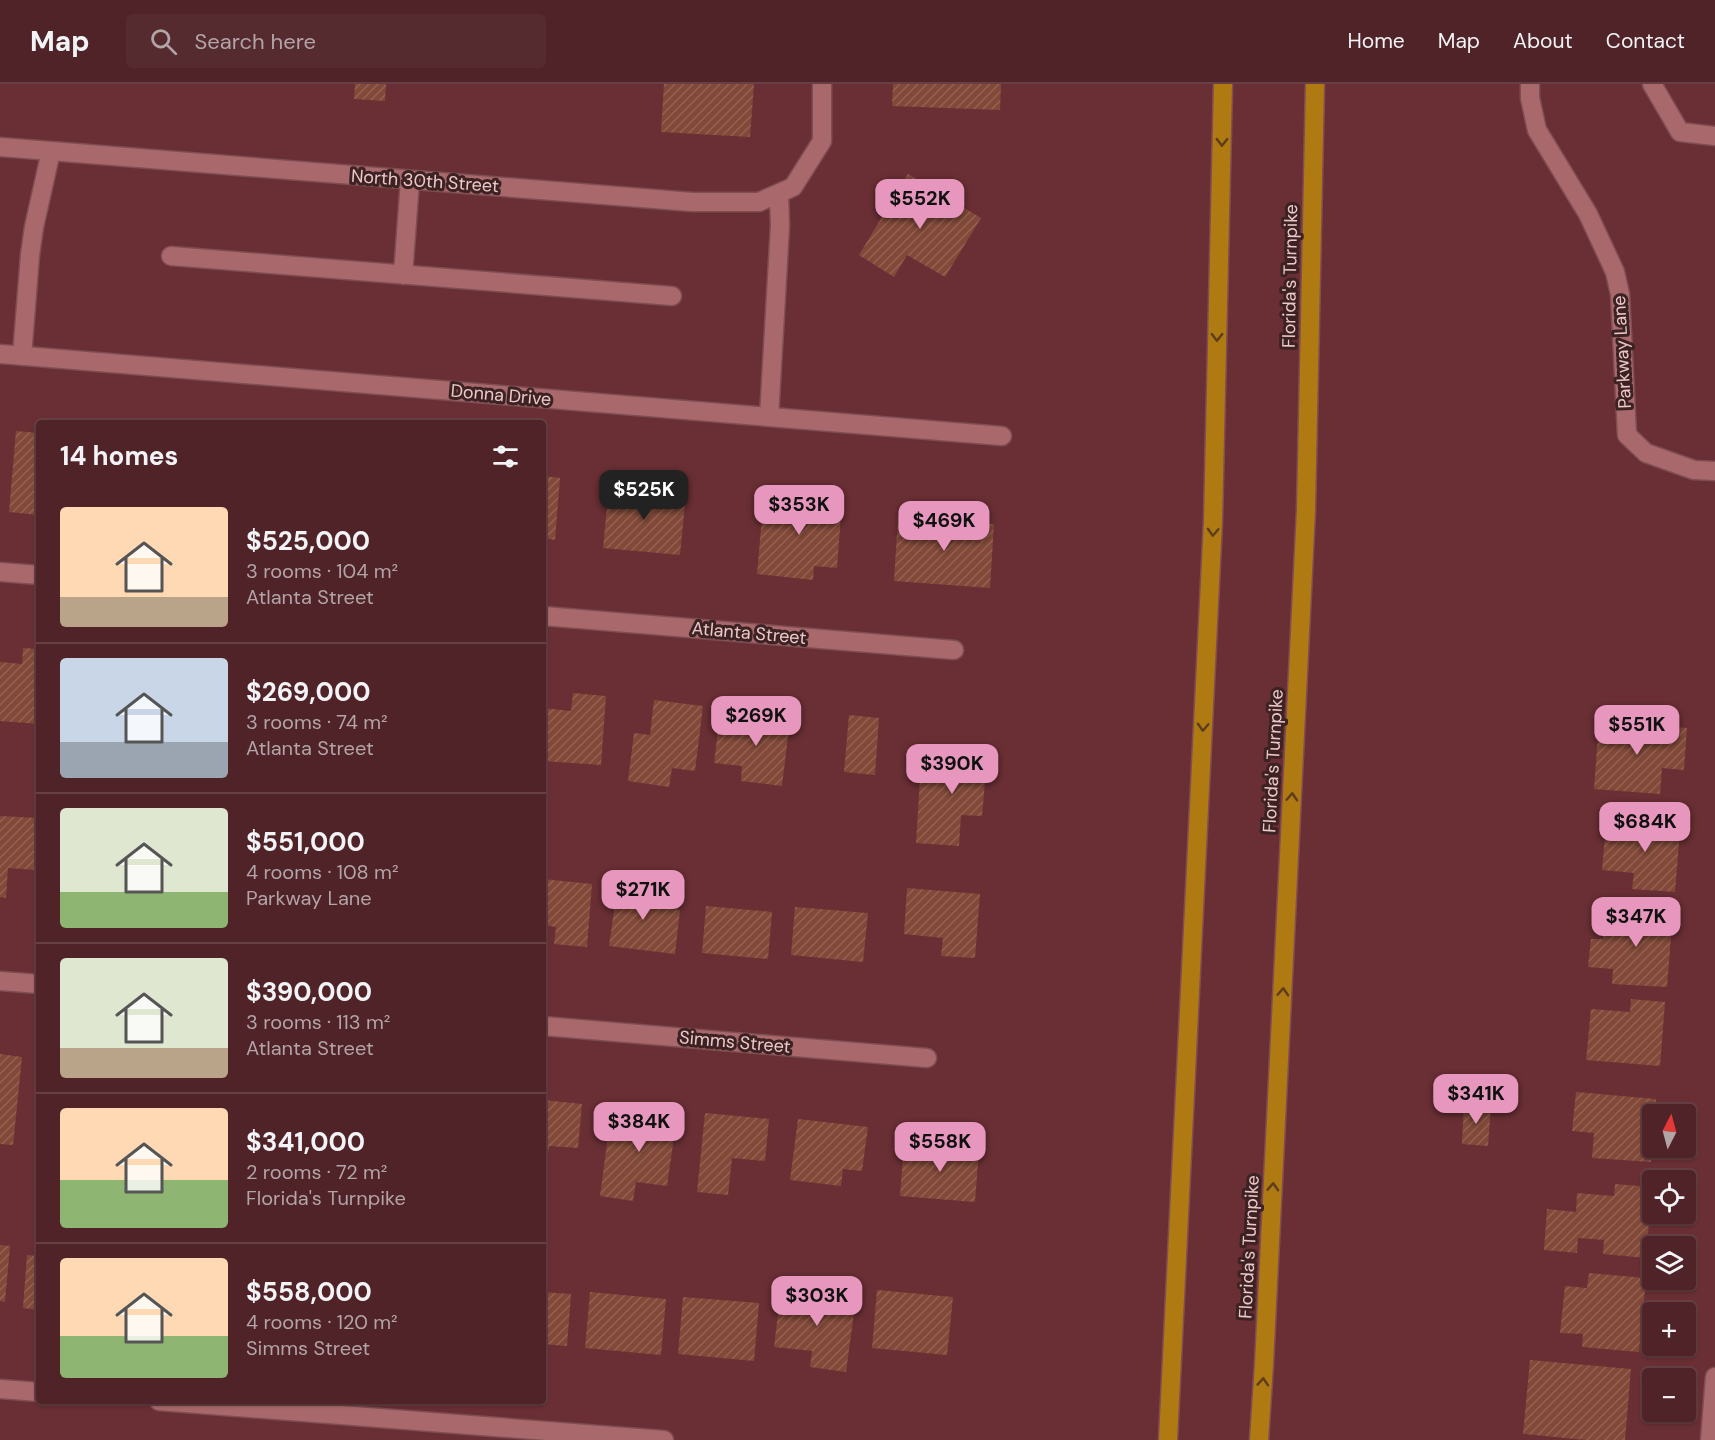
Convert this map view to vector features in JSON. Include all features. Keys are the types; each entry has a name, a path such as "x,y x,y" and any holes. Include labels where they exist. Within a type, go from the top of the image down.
{"highway":[{"path":"1168,1440 1175,1334 1213,521 1223,84"},
{"name":"Florida's Turnpike","path":"1259,1440 1306,510 1315,84"}],"street":[{"name":"North 30th Street","path":"0,147 692,202 759,202 793,187 822,141 822,84"},
{"name":"Parkway Lane","path":"1530,84 1530,98 1537,130 1588,214 1615,272 1620,294 1627,435 1646,453 1694,470 1715,471"},
{"path":"1652,84 1680,132 1715,136"},
{"path":"22,356 30,255 51,151"},
{"path":"403,275 410,180"},
{"path":"769,417 780,226 779,193"},
{"path":"171,256 672,297"},
{"name":"Donna Drive","path":"0,354 1002,436"},
{"path":"0,572 36,575"},
{"name":"Atlanta Street","path":"546,616 954,650"},
{"path":"0,981 36,984"},
{"name":"Simms Street","path":"546,1026 927,1058"},
{"path":"1710,1440 1715,1377"},
{"path":"0,1389 36,1392"},
{"path":"198,1404 664,1440"}],"building":[{"path":"355,84 386,84 385,101 354,99"},
{"path":"664,84 754,84 750,137 661,132"},
{"path":"893,84 1001,84 1000,110 892,106"},
{"path":"908,174 981,218 945,277 907,255 894,277 859,255"},
{"path":"16,431 36,433 36,515 9,512"},
{"path":"546,476 560,478 555,540 546,538"},
{"path":"609,486 686,493 680,555 603,548"},
{"path":"764,495 842,501 837,568 814,566 813,580 757,574"},
{"path":"898,517 994,524 990,588 894,581"},
{"path":"23,648 36,649 36,724 0,721 0,662 22,664"},
{"path":"573,693 606,696 601,765 546,761 546,708 571,711"},
{"path":"654,700 703,706 695,771 672,768 669,787 628,781 634,733 650,735"},
{"path":"760,709 791,712 782,786 741,781 742,766 714,763 719,722 758,727"},
{"path":"849,715 879,718 875,775 844,772"},
{"path":"1599,721 1687,728 1684,770 1662,768 1660,794 1594,789"},
{"path":"943,745 988,748 982,816 961,815 959,846 916,843 920,778 941,780"},
{"path":"0,816 36,818 36,870 8,868 6,898 0,897"},
{"path":"1644,816 1681,819 1675,892 1632,889 1634,873 1602,870 1606,825 1642,828"},
{"path":"627,873 650,876 647,906 680,910 675,954 609,946 615,904 624,905"},
{"path":"546,879 592,884 587,947 554,944 556,927 546,925"},
{"path":"907,888 980,894 975,958 941,956 943,938 904,934"},
{"path":"706,906 772,912 768,959 702,953"},
{"path":"795,907 868,913 863,962 791,955"},
{"path":"1619,908 1673,912 1667,987 1612,984 1613,969 1588,967 1591,939 1603,939 1604,925 1617,926"},
{"path":"1631,999 1665,1002 1660,1066 1586,1060 1591,1009 1630,1012"},
{"path":"0,1054 22,1057 13,1145 0,1144"},
{"path":"1576,1092 1656,1099 1656,1104 1642,1104 1642,1158 1651,1158 1651,1162 1592,1158 1594,1133 1572,1131"},
{"path":"546,1100 582,1104 578,1148 549,1146 546,1174"},
{"path":"1464,1104 1491,1106 1488,1146 1462,1144"},
{"path":"646,1105 678,1109 667,1186 636,1182 633,1201 600,1196 610,1121 644,1125"},
{"path":"705,1113 769,1119 765,1161 732,1158 728,1195 697,1192"},
{"path":"798,1119 868,1127 862,1171 843,1169 841,1186 790,1180"},
{"path":"904,1144 979,1149 975,1202 900,1196"},
{"path":"1615,1184 1642,1186 1642,1224 1649,1224 1648,1236 1642,1236 1642,1258 1603,1254 1604,1240 1578,1238 1577,1253 1544,1250 1547,1209 1576,1212 1577,1193 1614,1196"},
{"path":"0,1245 10,1246 5,1302 0,1301"},
{"path":"27,1255 36,1256 36,1310 23,1308"},
{"path":"1589,1273 1642,1278 1642,1290 1645,1290 1639,1352 1582,1347 1583,1334 1560,1333 1565,1286 1587,1288"},
{"path":"781,1289 856,1298 846,1372 810,1367 812,1351 774,1347"},
{"path":"877,1290 953,1297 947,1355 872,1348"},
{"path":"546,1292 571,1294 567,1346 546,1344"},
{"path":"590,1292 666,1299 661,1355 585,1348"},
{"path":"683,1297 759,1303 754,1361 678,1354"},
{"path":"1530,1360 1631,1369 1625,1440 1586,1440 1523,1434"}]}
